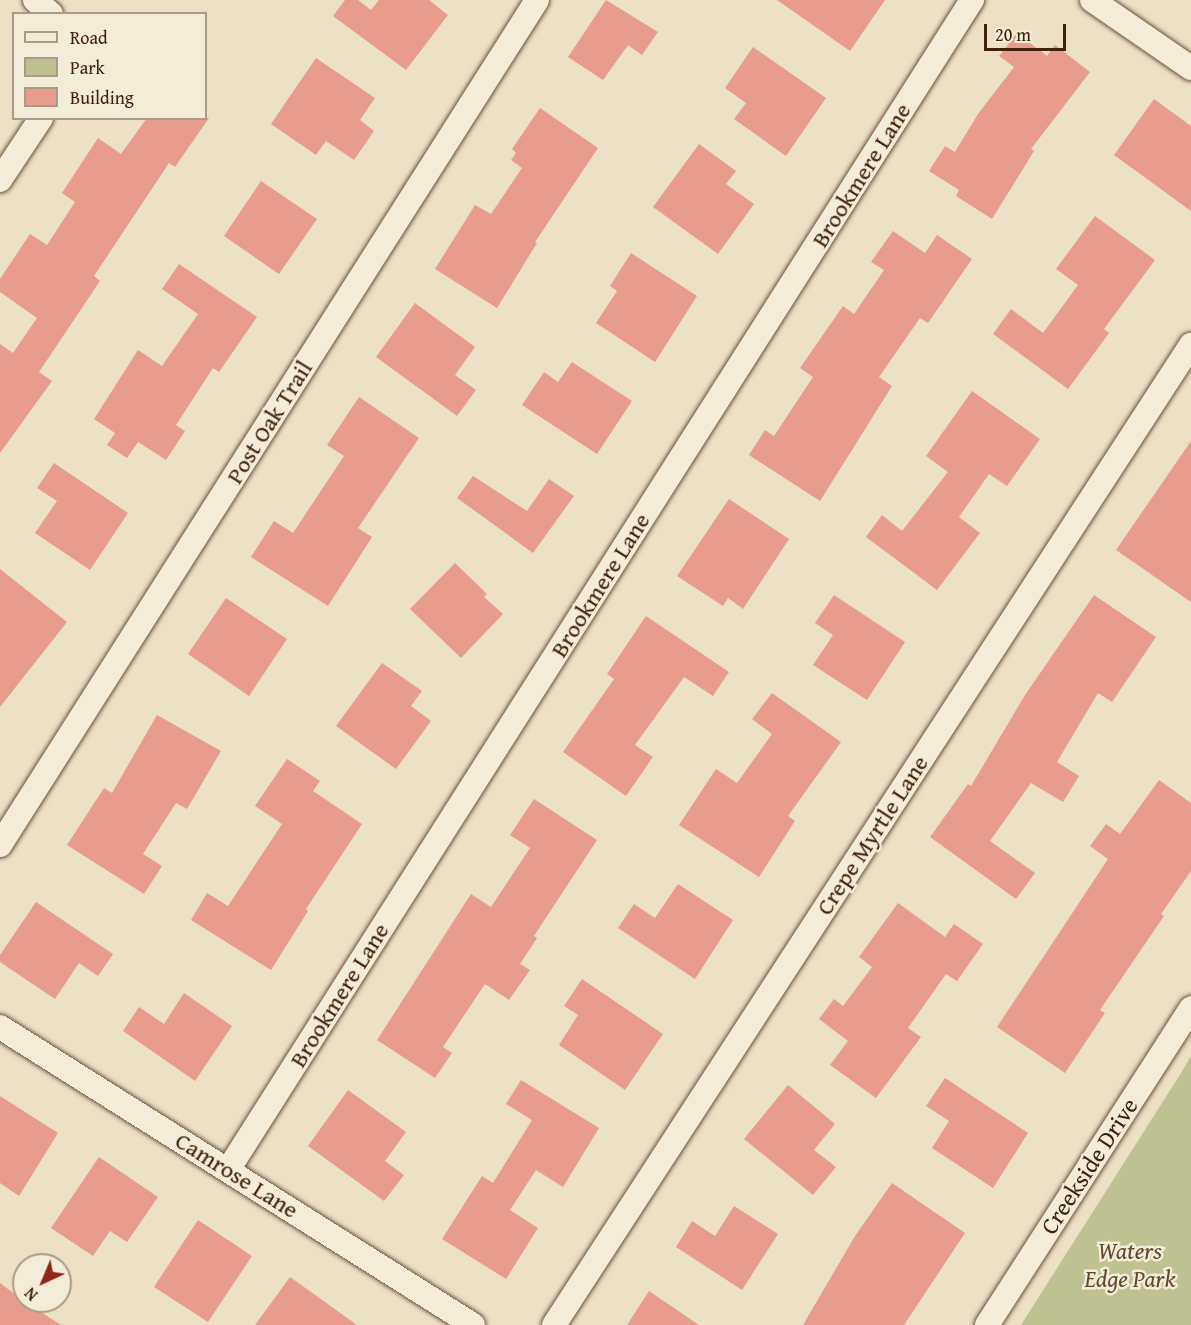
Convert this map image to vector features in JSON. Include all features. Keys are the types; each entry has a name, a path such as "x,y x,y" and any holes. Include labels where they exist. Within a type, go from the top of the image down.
{"street":[{"path":"35,0 49,12"},
{"name":"Post Oak Trail","path":"0,845 537,0"},
{"name":"Brookmere Lane","path":"228,1170 972,0"},
{"path":"1092,0 1191,68"},
{"path":"0,180 40,120"},
{"name":"Crepe Myrtle Lane","path":"554,1325 1191,345"},
{"name":"Creekside Drive","path":"987,1325 1191,1008"},
{"name":"Camrose Lane","path":"0,1027 473,1325"}],"green space":[{"name":"Waters Edge Park","path":"1191,1056 1191,1325 1021,1325 1181,1073"}],"building":[{"path":"345,0 358,0 371,10 379,0 429,0 448,15 406,70 333,16"},
{"path":"606,0 658,32 642,55 628,45 603,80 568,57"},
{"path":"777,0 885,0 850,51"},
{"path":"1017,33 1047,56 1055,45 1090,72 1031,149 1034,151 992,219 956,196 959,190 929,171 945,146 955,152 978,114 1014,67 999,56"},
{"path":"753,47 826,98 786,156 734,119 746,103 725,88"},
{"path":"316,58 375,98 360,120 374,131 354,160 326,141 316,155 271,124"},
{"path":"1154,99 1191,126 1191,211 1114,155"},
{"path":"540,108 598,148 535,242 537,243 497,308 435,269 475,205 491,214 522,168 511,160 516,153 512,149"},
{"path":"209,118 175,167 169,163 94,276 100,281 39,372 52,381 0,453 0,344 13,353 37,318 0,292 0,279 30,234 47,245 75,202 62,193 98,138 121,154 146,120 207,120"},
{"path":"699,144 736,171 726,184 754,204 718,254 653,207"},
{"path":"261,181 317,219 279,274 224,236"},
{"path":"1095,216 1155,260 1104,329 1109,333 1068,389 993,334 1011,309 1043,333 1078,285 1056,269"},
{"path":"893,231 925,253 937,235 972,259 928,323 920,318 879,377 892,386 820,501 749,455 765,430 774,436 813,377 800,368 843,306 854,314 884,270 871,262"},
{"path":"631,253 697,296 655,362 596,323 617,291 610,286"},
{"path":"179,264 257,317 219,372 213,368 176,425 185,431 166,460 138,442 127,458 107,445 115,433 94,419 138,350 162,366 198,314 162,289"},
{"path":"415,303 475,347 455,375 476,390 457,416 376,357"},
{"path":"572,362 632,401 597,454 522,405 544,372 558,382"},
{"path":"972,391 1040,439 1007,486 989,474 959,517 980,533 937,590 866,537 882,515 902,531 948,472 926,456"},
{"path":"359,397 419,438 358,528 372,537 328,606 251,557 274,521 293,533 344,456 327,445"},
{"path":"1191,441 1191,602 1116,550"},
{"path":"54,463 128,513 90,570 35,533 57,501 37,488"},
{"path":"473,476 527,511 549,479 574,496 533,553 457,498"},
{"path":"729,499 789,539 743,609 728,598 723,606 677,576"},
{"path":"455,563 487,594 484,597 503,614 461,658 410,609"},
{"path":"0,569 67,622 0,707"},
{"path":"834,595 905,642 867,700 813,665 833,635 815,623"},
{"path":"1094,595 1156,637 1112,702 1098,693 1057,762 1079,776 1063,802 1031,783 990,841 1035,873 1016,899 930,837 968,784 971,786 1025,695"},
{"path":"226,598 287,639 249,696 188,654"},
{"path":"646,616 729,672 713,696 684,677 635,745 653,757 626,796 563,752 614,679 607,674"},
{"path":"382,663 422,691 411,706 431,721 396,769 336,726"},
{"path":"772,693 841,742 788,816 795,821 759,877 679,825 716,769 737,783 772,734 752,719"},
{"path":"157,715 221,751 187,809 176,803 143,854 162,866 144,894 67,845 104,788 112,793"},
{"path":"287,759 320,781 313,791 362,824 306,909 308,911 271,970 191,920 207,893 228,906 282,824 255,806"},
{"path":"1159,780 1191,803 1191,871 1161,914 1164,916 1100,1010 1105,1013 1065,1073 997,1027 1108,859 1090,846 1106,824 1120,834"},
{"path":"534,799 597,840 534,936 537,938 520,964 530,970 509,1000 485,984 443,1047 452,1053 435,1078 377,1040 471,894 491,907 530,848 510,835"},
{"path":"678,884 733,920 695,979 618,928 634,904 655,918"},
{"path":"36,902 113,954 98,976 79,963 55,999 0,962 0,955"},
{"path":"898,903 945,937 954,924 983,944 957,981 946,974 908,1028 921,1037 876,1098 830,1065 848,1041 819,1019 834,999 843,1006 872,967 859,957"},
{"path":"582,979 663,1034 625,1090 559,1045 578,1015 564,1006"},
{"path":"184,993 232,1026 195,1081 123,1031 139,1007 164,1024"},
{"path":"945,1078 1028,1133 993,1188 932,1148 949,1121 926,1106"},
{"path":"521,1080 599,1128 563,1187 536,1170 510,1210 538,1228 506,1279 442,1239 482,1176 493,1183 532,1120 506,1104"},
{"path":"788,1085 835,1124 814,1150 836,1167 813,1195 744,1139"},
{"path":"348,1090 406,1132 385,1161 404,1175 384,1201 308,1146"},
{"path":"0,1096 58,1133 19,1196 0,1183"},
{"path":"99,1157 158,1197 127,1242 110,1231 93,1256 51,1228"},
{"path":"892,1183 965,1233 904,1325 803,1325 855,1236"},
{"path":"734,1206 778,1234 742,1290 676,1247 692,1221 715,1236"},
{"path":"198,1220 252,1256 208,1322 154,1287"},
{"path":"290,1277 357,1325 255,1325"},
{"path":"0,1283 12,1292 12,1313 42,1313 61,1325 0,1325"},
{"path":"649,1291 699,1325 627,1325"}]}
